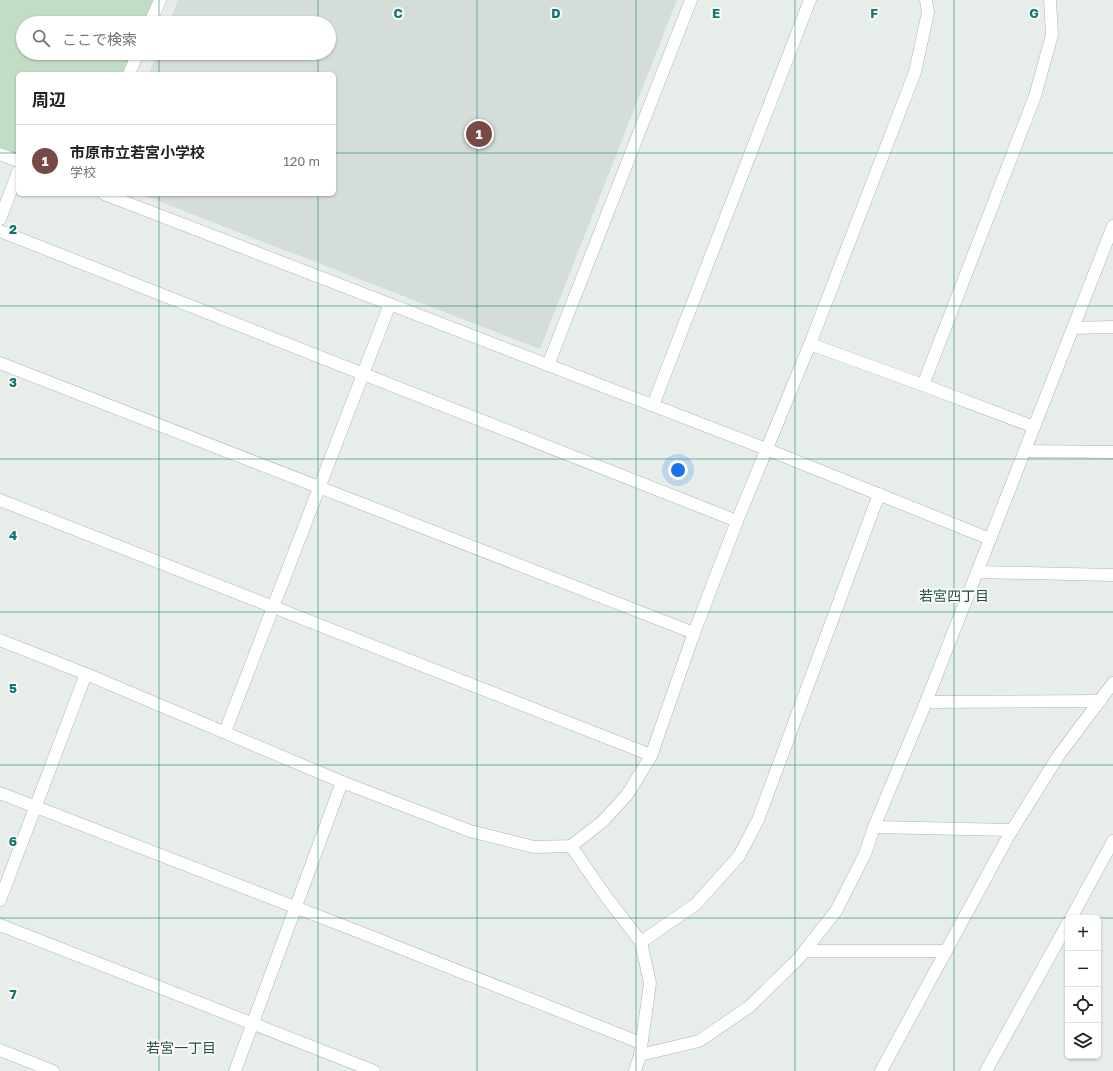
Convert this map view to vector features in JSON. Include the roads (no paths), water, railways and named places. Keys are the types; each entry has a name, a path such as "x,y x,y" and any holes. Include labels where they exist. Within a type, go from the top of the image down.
{"street":[{"path":"153,16 160,0"},
{"path":"548,365 691,0"},
{"path":"652,405 810,0"},
{"path":"0,640 86,674 342,782 470,831 534,847 571,846 602,822 627,795 651,756 694,633 737,521 810,344 915,72 928,12 926,0"},
{"path":"923,385 1036,96 1052,35 1050,0"},
{"path":"130,72 135,60"},
{"path":"0,154 16,160"},
{"path":"0,219 16,177"},
{"path":"109,196 766,449 990,539"},
{"path":"0,793 296,908 640,1049 699,1041 749,1007 805,951 836,911 865,854 874,827 926,702 1113,226"},
{"path":"0,231 737,521"},
{"path":"225,732 390,304"},
{"path":"1073,328 1113,327"},
{"path":"810,344 1034,427"},
{"path":"0,364 694,633"},
{"path":"1024,451 1113,452"},
{"path":"641,942 696,904 739,856 758,820 879,494"},
{"path":"0,500 646,752 651,756"},
{"path":"977,572 1113,575"},
{"path":"0,900 86,674"},
{"path":"881,1071 1012,830 1059,755 1113,683"},
{"path":"926,702 1100,700"},
{"path":"235,1071 342,782"},
{"path":"874,827 1012,830"},
{"path":"571,846 607,898 641,942 650,983 640,1049 635,1071"},
{"path":"1073,915 1111,847"},
{"path":"0,925 374,1071"},
{"path":"986,1071 1065,928"},
{"path":"805,951 946,951"},
{"path":"0,1050 53,1071"}],"place":[{"name":"市原市立若宮小学校","path":"479,134"}],"district":[{"name":"若宮四丁目","path":"954,595"},
{"name":"若宮一丁目","path":"181,1047"}]}
